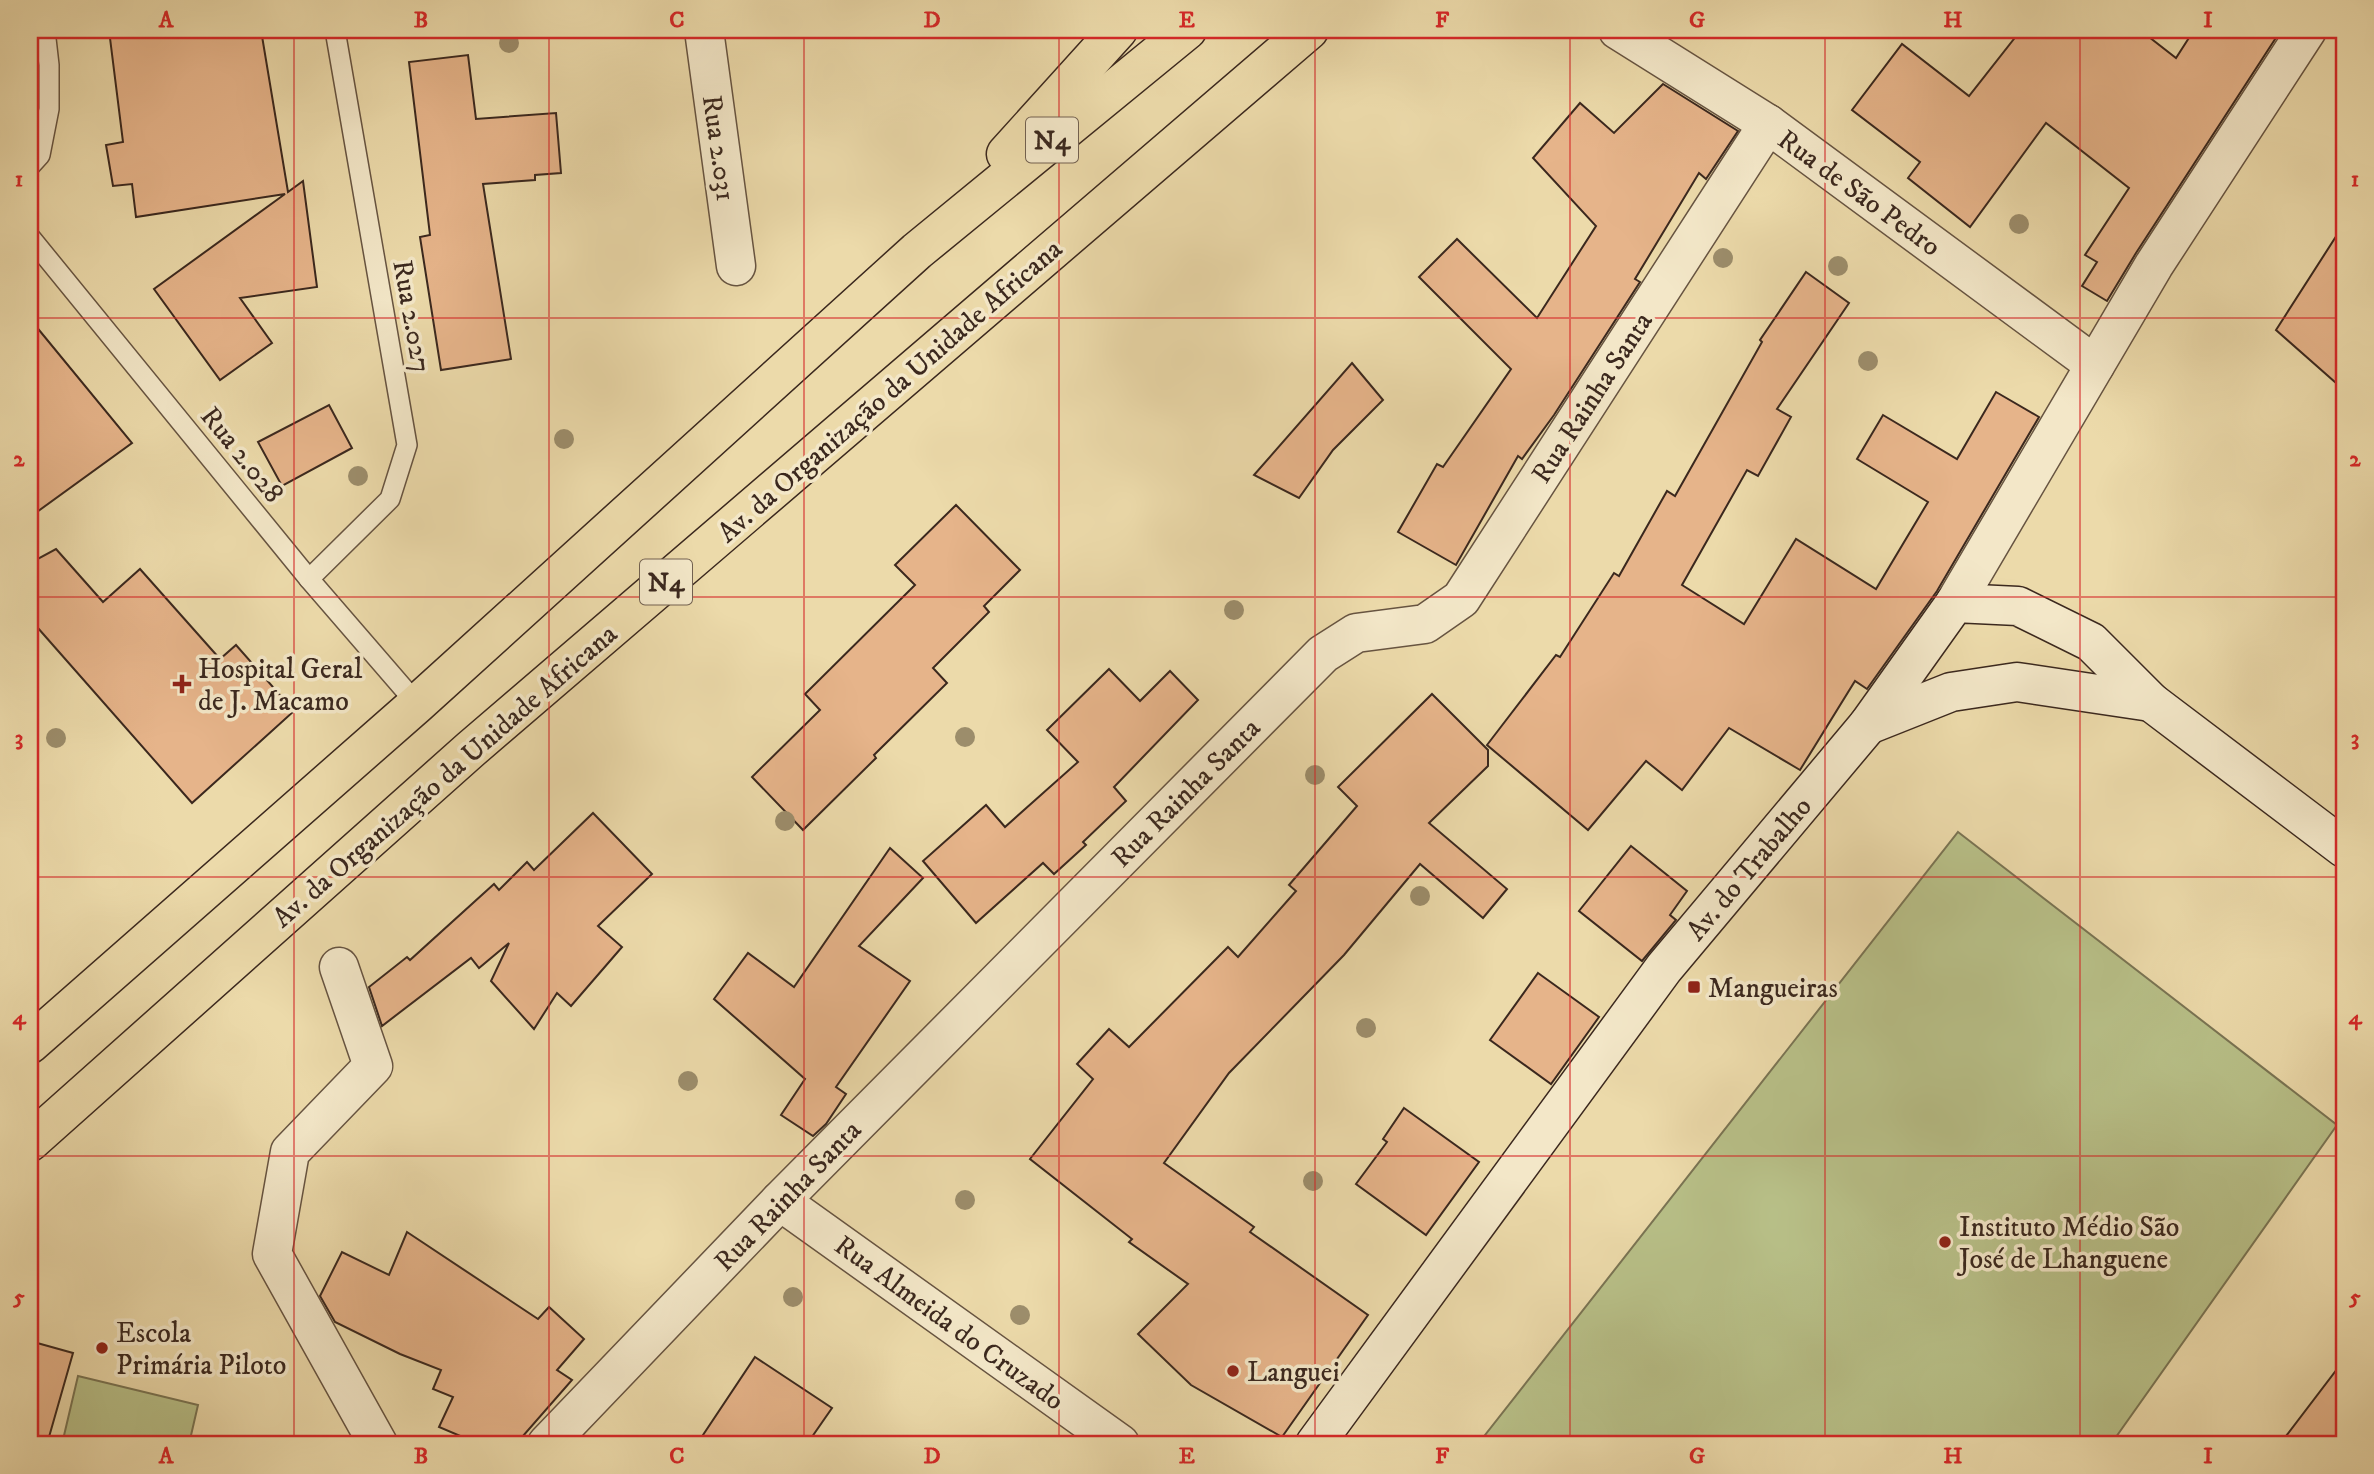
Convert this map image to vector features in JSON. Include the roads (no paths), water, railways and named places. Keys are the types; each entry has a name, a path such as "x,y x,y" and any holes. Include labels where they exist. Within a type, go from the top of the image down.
{"highway":[{"path":"918,251 1118,30"},
{"name":"N4","path":"30,1044 417,704 918,251 1187,30"},
{"name":"Av. da Organização da Unidade Africana","path":"30,1142 471,749 1309,30"}],"street":[{"name":"Rua 2.031","path":"704,30 736,266"},
{"name":"Rua de São Pedro","path":"1618,30 1768,124 2095,365"},
{"path":"1868,725 1955,603 2154,265 2307,30"},
{"name":"Rua Rainha Santa","path":"547,1444 780,1201 1322,654 1356,633 1425,624 1461,598 1768,124"},
{"path":"1955,603 2018,606 2091,642 2151,702"},
{"name":"Av. do Trabalho","path":"1315,1444 1664,968 1868,725 1951,692 2017,682 2151,702 2344,848"},
{"path":"339,967 373,1066 290,1152 272,1254 378,1444"},
{"name":"Rua Almeida do Cruzado","path":"780,1201 1120,1444"}],"lane":[{"path":"30,166 40,155 49,109 49,65 45,30"},
{"name":"Rua 2.027","path":"309,579 390,499 407,446 335,30"},
{"name":"Rua 2.028","path":"30,237 309,579 417,704"}],"place":[{"name":"Hospital Geral de J. Macamo","path":"182,684"},
{"name":"Mangueiras","path":"1694,987"},
{"name":"Instituto Médio São José de Lhanguene","path":"1945,1242"},
{"name":"Escola Primária Piloto","path":"102,1348"},
{"name":"Languei","path":"1233,1371"}]}
